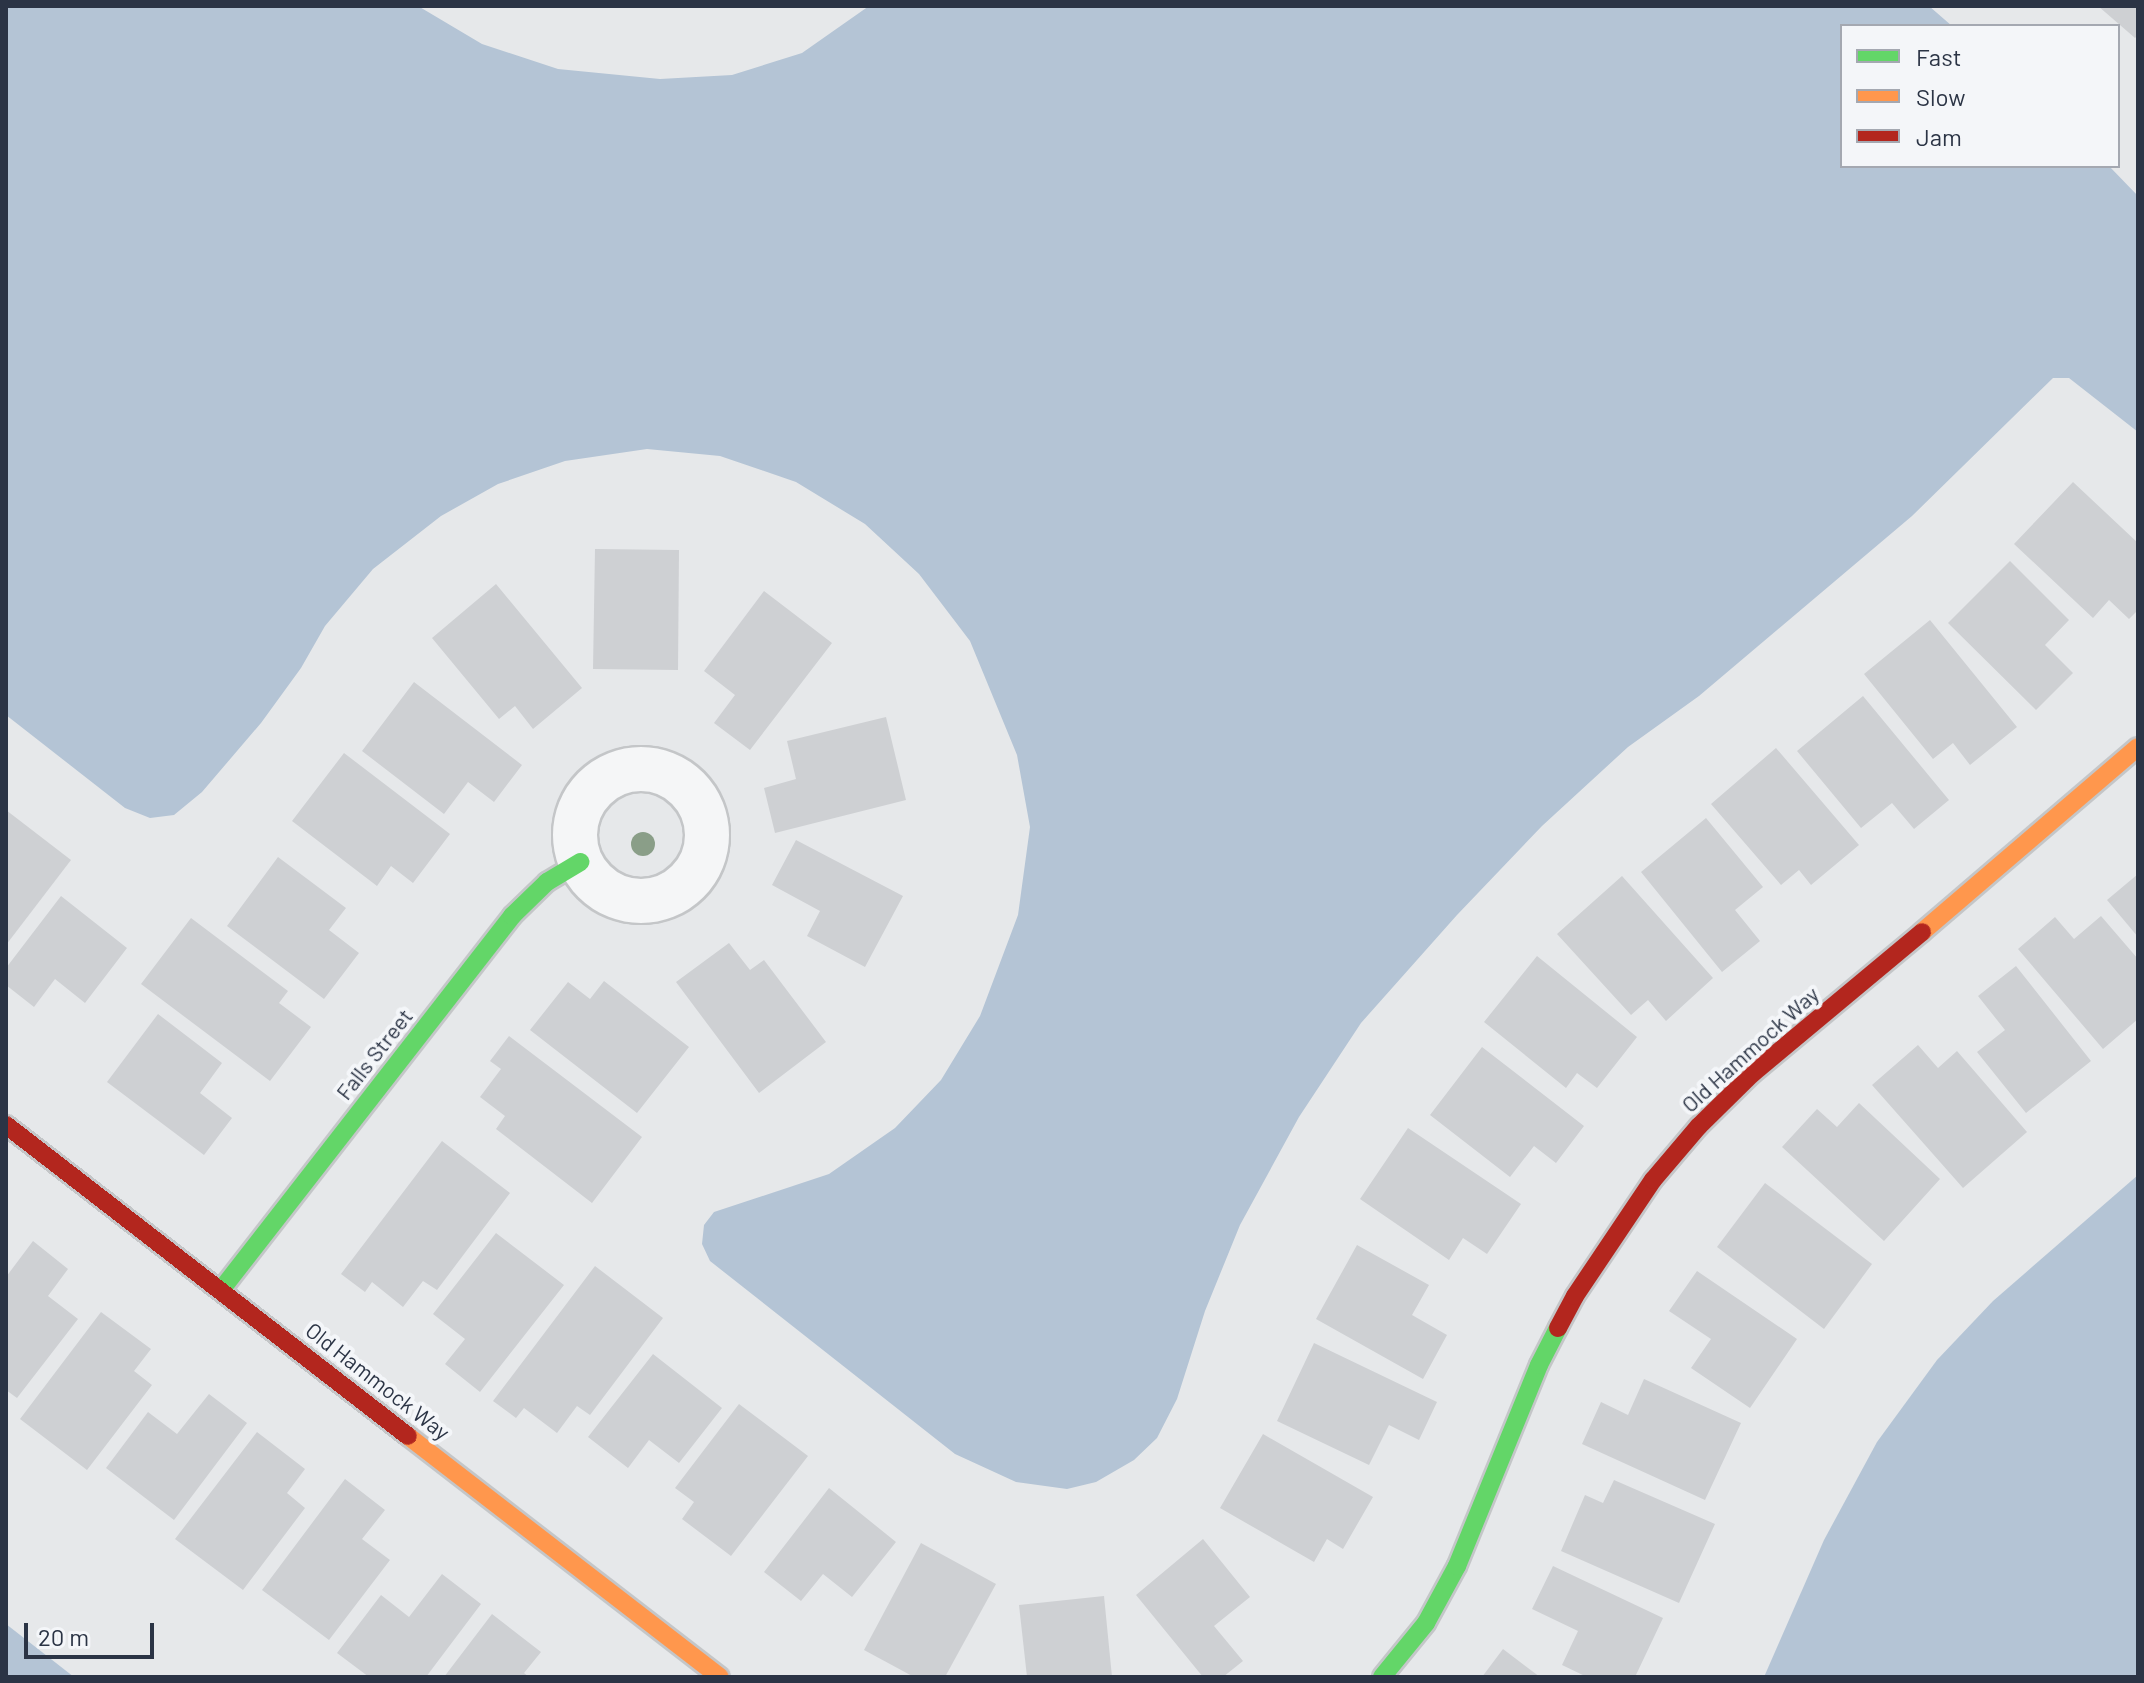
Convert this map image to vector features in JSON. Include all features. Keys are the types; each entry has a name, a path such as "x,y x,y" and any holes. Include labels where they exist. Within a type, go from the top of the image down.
{"street":[{"name":"Old Hammock Way","path":"1382,1677 1426,1623 1457,1566 1533,1379 1575,1296 1653,1180 1699,1126 1753,1073 2053,823 2138,747"},
{"name":"Falls Street","path":"221,1290 512,916 547,882 580,862"},
{"name":"Old Hammock Way","path":"6,1125 720,1677"}],"water":[{"path":"6,6 418,6 482,44 558,69 660,79 732,75 802,53 869,6 1929,6 1950,24 1840,24 1840,168 2111,168 2138,196 2138,432 2069,378 2053,378 1912,516 1699,696 1628,747 1542,826 1361,1023 1299,1117 1240,1225 1205,1311 1177,1399 1157,1438 1134,1460 1096,1482 1067,1489 1016,1482 955,1454 710,1261 702,1244 704,1225 714,1212 829,1174 895,1128 941,1080 980,1016 1018,915 1030,827 1017,755 970,641 919,574 865,524 796,482 720,456 647,449 565,461 498,484 441,516 373,569 325,626 301,668 261,723 202,792 174,815 150,818 125,808 6,715"},
{"path":"2138,1175 2138,1677 1764,1677 1824,1540 1877,1442 1937,1360 1993,1301"},
{"path":"6,1624 74,1677 6,1677"}],"building":[{"path":"2098,6 2138,6 2138,35 2135,38"},
{"path":"2073,482 2138,543 2138,610 2129,619 2109,600 2093,618 2014,544"},
{"path":"595,549 679,550 678,670 593,669"},
{"path":"2010,561 2069,620 2045,645 2073,673 2036,710 1948,623"},
{"path":"496,584 582,688 533,729 515,706 499,719 432,638"},
{"path":"764,591 832,643 750,750 714,723 735,695 704,671"},
{"path":"1930,620 2017,727 1970,765 1953,743 1933,759 1864,674"},
{"path":"414,682 522,765 494,802 468,782 444,814 362,751"},
{"path":"1863,696 1949,800 1914,829 1892,803 1861,828 1797,751"},
{"path":"886,717 906,800 775,833 764,788 796,779 787,741"},
{"path":"1776,748 1859,845 1811,885 1799,870 1781,885 1711,804"},
{"path":"344,753 450,834 413,883 391,866 377,886 292,821"},
{"path":"6,810 71,860 6,945"},
{"path":"1706,818 1763,887 1735,910 1760,941 1722,972 1641,872"},
{"path":"796,840 903,896 865,967 807,936 820,911 772,885"},
{"path":"278,857 346,908 329,930 359,953 324,999 227,926"},
{"path":"2138,874 2138,937 2107,900"},
{"path":"1622,876 1713,978 1666,1021 1648,1000 1631,1015 1557,934"},
{"path":"61,896 127,948 85,1003 55,979 34,1007 6,985 6,968"},
{"path":"2101,916 2138,959 2138,1019 2103,1049 2018,949 2055,917 2074,939"},
{"path":"191,918 288,991 279,1003 311,1027 270,1081 141,984"},
{"path":"729,943 750,970 764,960 826,1042 759,1093 676,982"},
{"path":"1537,956 1637,1037 1597,1088 1577,1073 1566,1088 1484,1022"},
{"path":"2016,966 2091,1061 2026,1113 1977,1052 2005,1030 1978,996"},
{"path":"604,981 689,1047 637,1113 530,1030 568,982 590,999"},
{"path":"158,1014 222,1063 200,1093 232,1118 204,1155 107,1082"},
{"path":"509,1036 642,1137 592,1203 496,1129 505,1116 480,1097 501,1069 490,1061"},
{"path":"1918,1045 1938,1068 1957,1051 2027,1132 1963,1188 1872,1085"},
{"path":"1482,1047 1584,1126 1556,1163 1534,1146 1510,1177 1430,1115"},
{"path":"1859,1103 1940,1179 1884,1241 1782,1147 1817,1109 1837,1127"},
{"path":"1408,1128 1521,1204 1487,1254 1463,1238 1449,1260 1360,1199"},
{"path":"442,1141 510,1193 437,1290 423,1281 403,1307 372,1282 365,1292 341,1274"},
{"path":"1765,1183 1872,1264 1824,1329 1717,1247"},
{"path":"496,1233 564,1285 480,1392 445,1364 465,1339 433,1314"},
{"path":"33,1241 68,1269 48,1296 78,1319 17,1398 6,1390 6,1277"},
{"path":"1357,1245 1429,1285 1412,1315 1447,1335 1423,1379 1316,1319"},
{"path":"595,1266 663,1318 590,1415 577,1406 557,1433 524,1408 516,1418 493,1401"},
{"path":"1697,1271 1797,1339 1750,1408 1691,1368 1711,1339 1669,1311"},
{"path":"101,1312 151,1349 134,1371 152,1385 87,1470 20,1419"},
{"path":"1314,1343 1437,1402 1419,1440 1389,1425 1369,1465 1277,1421"},
{"path":"653,1354 722,1408 679,1463 649,1440 628,1468 588,1437"},
{"path":"1644,1379 1741,1423 1705,1500 1582,1444 1601,1402 1628,1415"},
{"path":"209,1394 247,1423 174,1520 106,1468 148,1412 177,1434"},
{"path":"739,1404 808,1456 731,1556 682,1519 694,1502 675,1488"},
{"path":"257,1432 305,1469 287,1493 305,1508 243,1590 175,1539"},
{"path":"1263,1434 1373,1497 1343,1549 1327,1539 1314,1562 1220,1508"},
{"path":"345,1479 385,1510 362,1539 390,1560 329,1640 262,1590"},
{"path":"1614,1480 1715,1524 1679,1603 1561,1551 1585,1495 1603,1503"},
{"path":"829,1488 896,1542 852,1597 823,1574 801,1601 764,1572"},
{"path":"1203,1539 1250,1597 1214,1626 1243,1661 1223,1677 1203,1677 1136,1595"},
{"path":"921,1543 996,1584 945,1677 914,1677 864,1650"},
{"path":"1553,1566 1663,1618 1635,1677 1587,1677 1562,1665 1578,1631 1532,1609"},
{"path":"442,1574 481,1604 426,1677 369,1677 337,1653 381,1595 409,1617"},
{"path":"1104,1596 1112,1677 1027,1677 1019,1605"},
{"path":"492,1614 541,1652 524,1673 529,1677 444,1677"},
{"path":"1503,1649 1540,1677 1482,1677"}],"traffic: fast":[{"path":"221,1290 512,916 547,882 580,862"},
{"path":"1382,1677 1426,1623 1457,1566 1539,1365 1558,1328"}],"traffic: slow":[{"path":"1922,932 2138,747"},
{"path":"408,1436 720,1677"}],"traffic: jam":[{"path":"1558,1328 1575,1296 1653,1180 1699,1126 1753,1073 1922,932"},
{"path":"6,1125 408,1436"}]}
